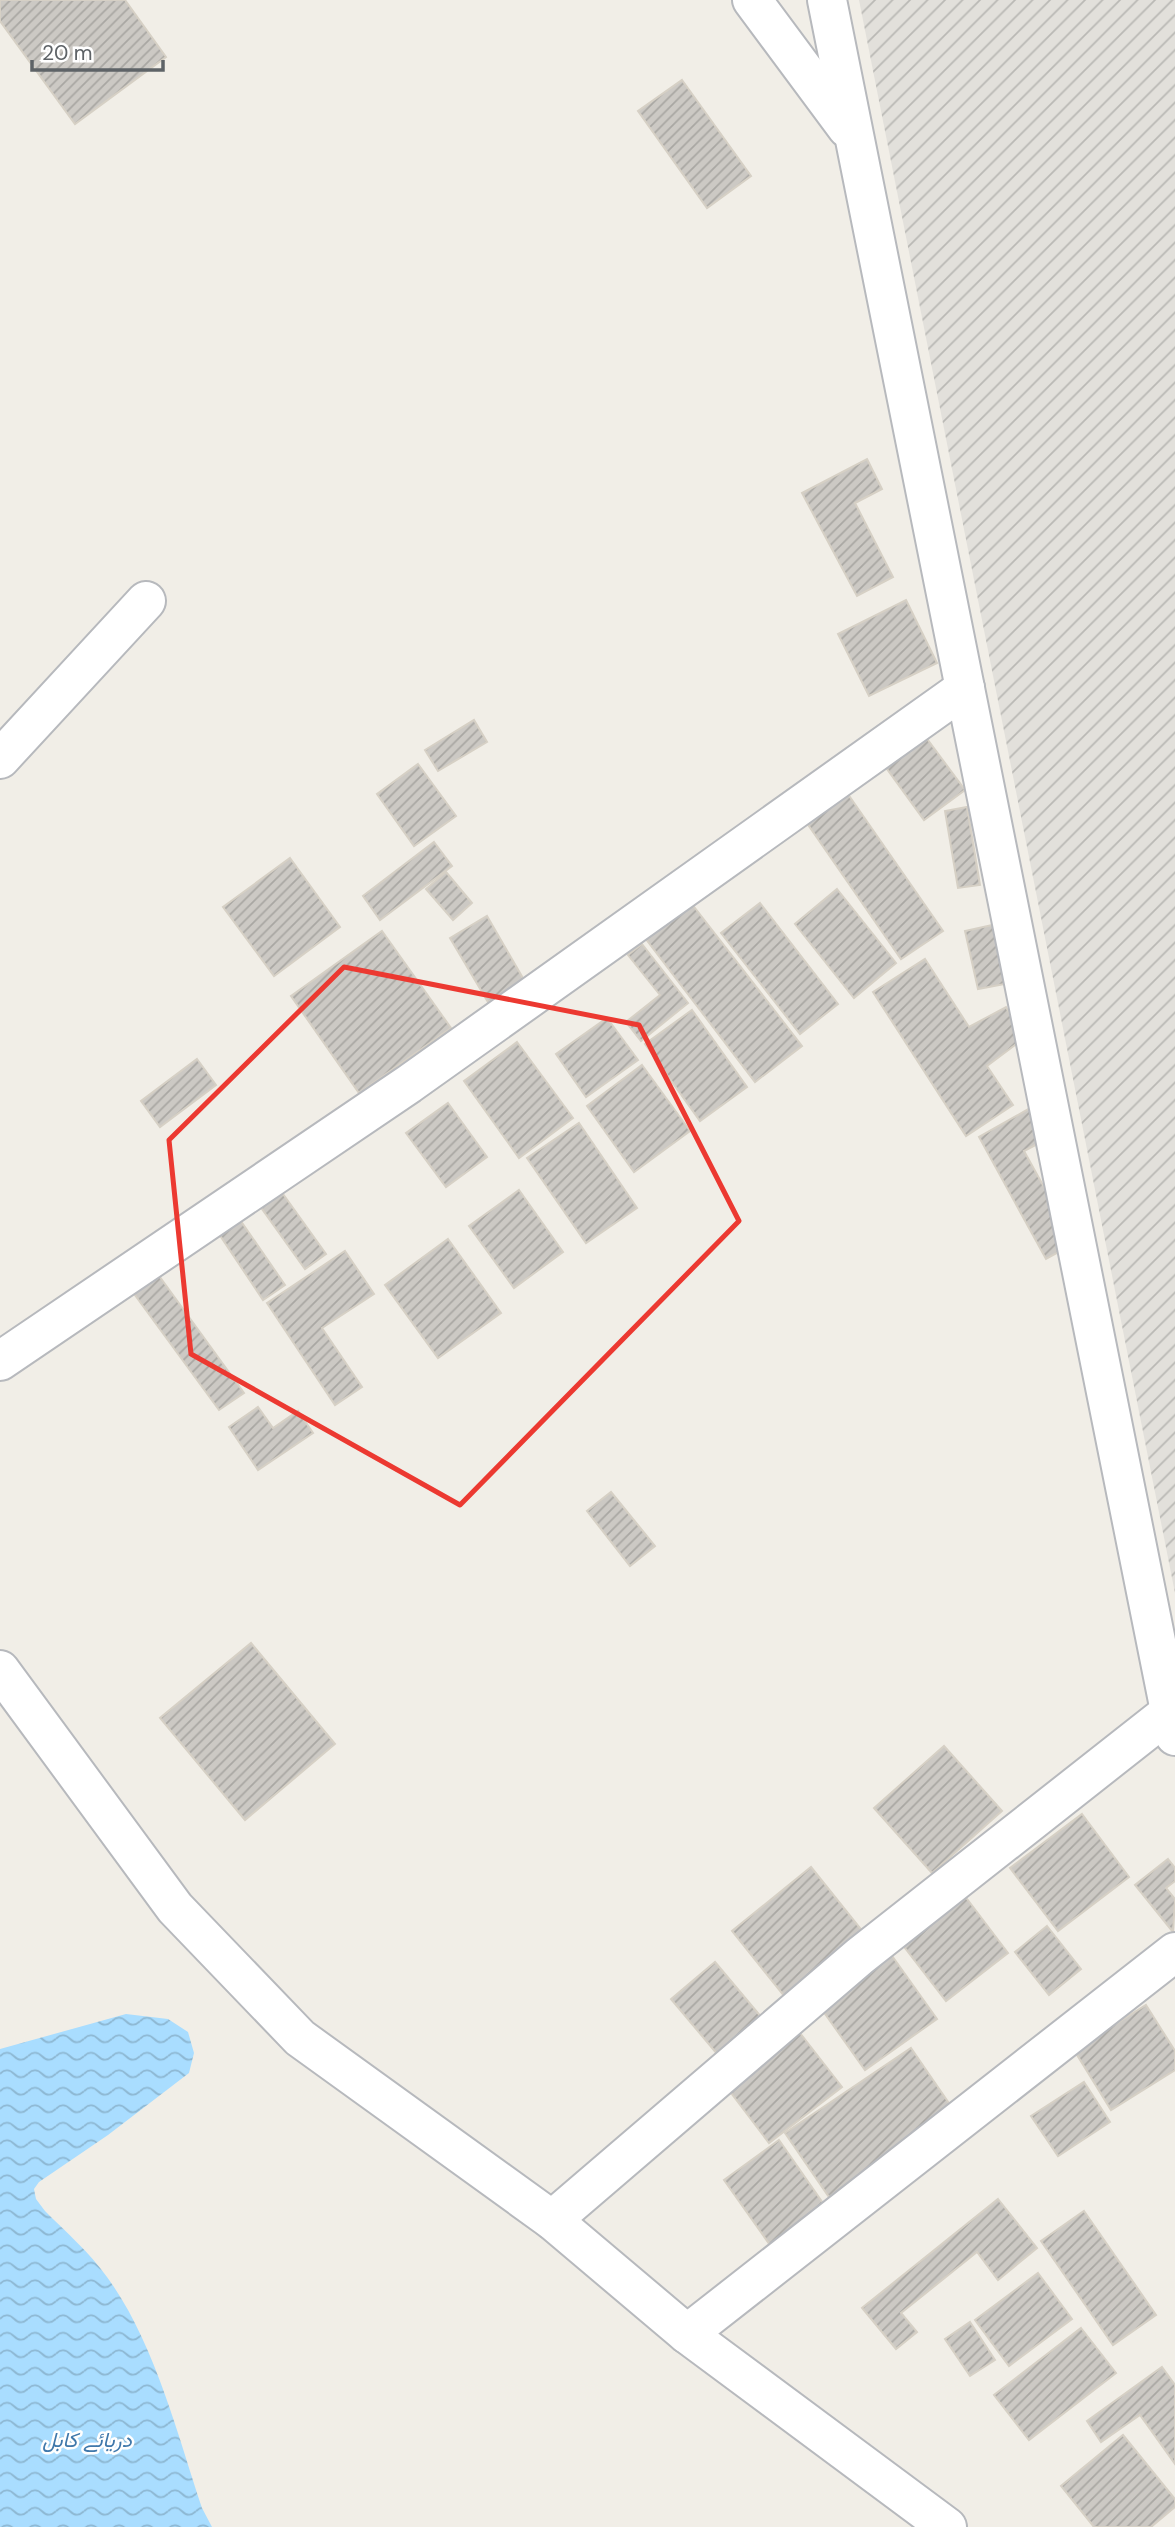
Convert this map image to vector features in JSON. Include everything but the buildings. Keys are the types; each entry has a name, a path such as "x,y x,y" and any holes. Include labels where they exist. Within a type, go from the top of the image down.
{"street":[{"path":"752,0 854,138"},
{"path":"552,2220 860,1956 1173,1724 827,0"},
{"path":"0,758 146,600"},
{"path":"0,1361 409,1084 965,688"},
{"path":"0,1670 175,1908 300,2038 552,2220 687,2334 947,2527"},
{"path":"687,2334 1175,1952"}],"highlighted area":[{"path":"344,967 639,1025 739,1221 460,1505 191,1354 169,1140"}],"shaded area":[{"path":"859,0 1175,0 1175,1593"}],"water":[{"name":"دریائے کابل","path":"126,2014 168,2019 188,2032 194,2053 189,2073 108,2135 39,2182 34,2189 36,2199 45,2211 100,2268 124,2302 163,2388 202,2508 212,2527 0,2527 0,2049"}]}
